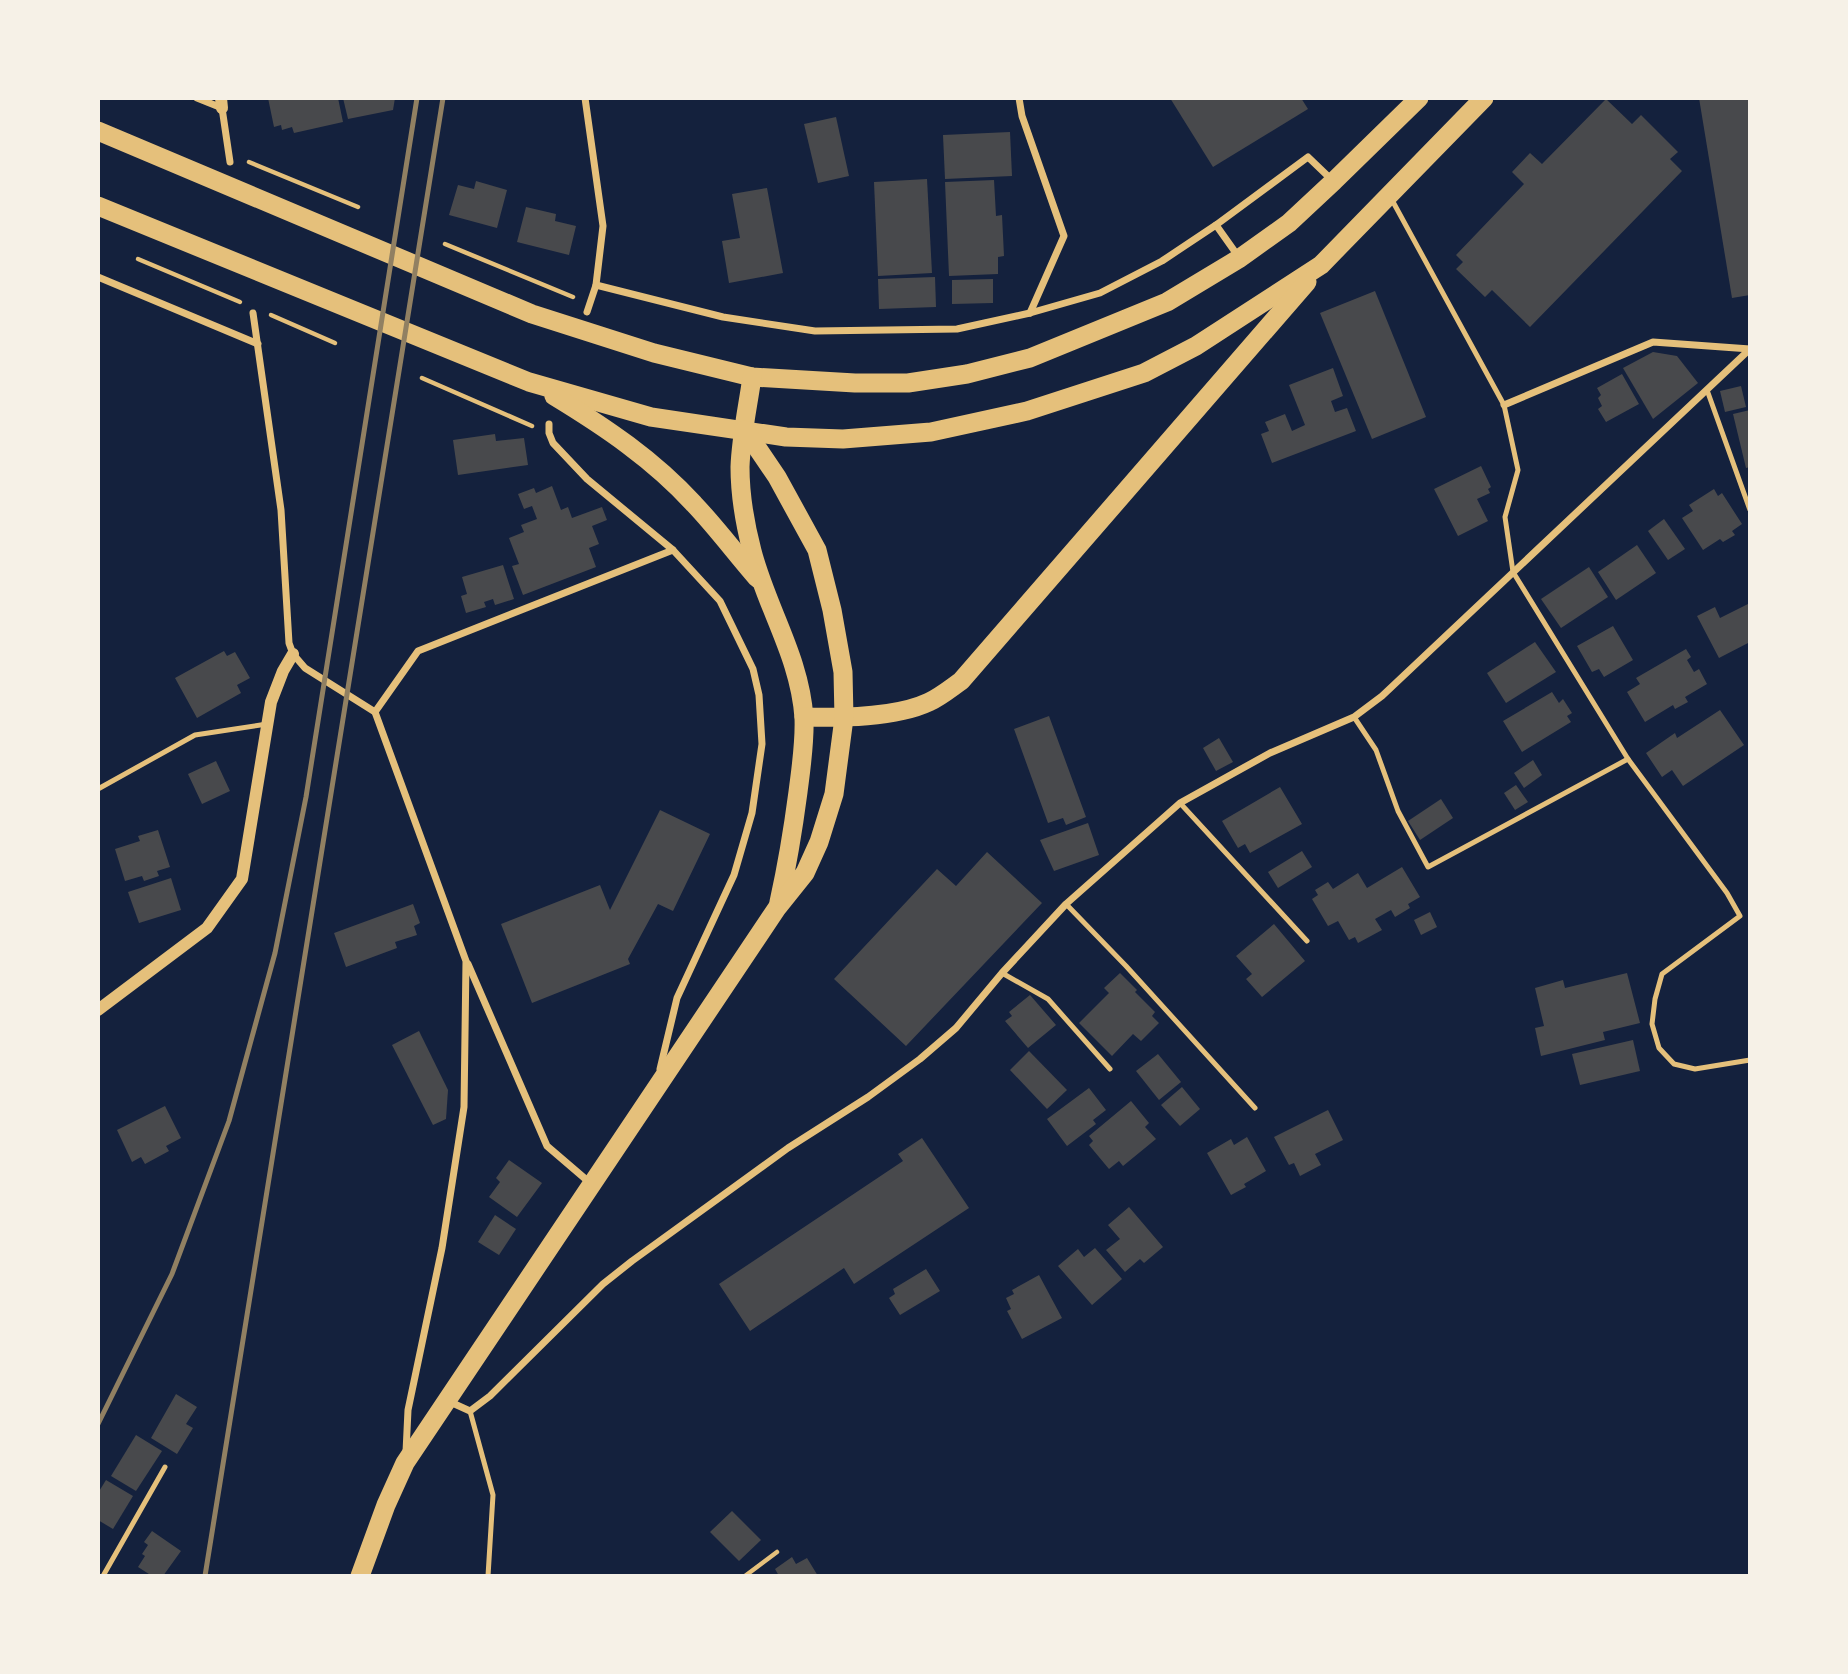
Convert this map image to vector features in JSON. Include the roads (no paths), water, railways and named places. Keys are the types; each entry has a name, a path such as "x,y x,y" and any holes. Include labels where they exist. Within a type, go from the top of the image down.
{"highway":[{"path":"98,131 532,314 654,353 752,377 908,383 967,374 1030,358 1167,302 1240,258 1289,223 1419,98"},
{"path":"804,717 845,718 928,703 961,681 1321,265 1484,98"},
{"path":"98,206 529,382 650,417 786,437 844,439 931,432 1027,411 1144,373 1196,346 1321,265"},
{"path":"752,377 740,466 743,504 752,551 762,584 794,662 804,717 803,748 790,849 777,908"},
{"path":"529,382 585,415 656,467 695,504 762,584"},
{"path":"360,1576 377,1527 405,1463 777,908 805,873 819,842 834,794 845,718 843,672 832,610 817,550 776,477 745,430"}],"street":[{"path":"197,98 221,103 230,158"},
{"path":"585,98 603,226 596,285 588,308"},
{"path":"1019,98 1022,116 1064,236 1030,313"},
{"path":"596,285 723,317 815,331 957,329 1030,313 1100,293 1162,261 1308,157 1334,181"},
{"path":"1216,225 1240,258"},
{"path":"98,277 258,344"},
{"path":"253,313 281,510 287,631 293,654 305,668 375,712 466,961 547,1146 592,1185"},
{"path":"1504,405 1653,342 1750,349"},
{"path":"447,1401 470,1411 490,1396 604,1284 632,1261 789,1148 868,1097 920,1059 956,1028 1066,904 1180,803 1270,753 1354,717 1382,696 1750,349"},
{"path":"549,424 552,443 587,479 673,550 720,601 753,669 759,695 762,744 752,813 734,875 677,998 655,1091"},
{"path":"375,712 418,651 673,550"},
{"path":"98,1010 206,928 242,880 271,702 293,654"},
{"path":"405,1463 408,1410 442,1248 464,1107 466,961"}],"lane":[{"path":"1390,195 1504,405 1518,470 1505,517 1513,572 1628,759 1727,892 1740,916 1662,974 1652,1024 1659,1048 1674,1064 1695,1069 1750,1060"},
{"path":"1707,390 1750,510"},
{"path":"1354,717 1376,750 1398,811 1429,867 1628,759"},
{"path":"98,789 195,735 267,724"},
{"path":"1180,803 1307,942"},
{"path":"1066,904 1255,1108"},
{"path":"1002,973 1048,999 1110,1069"},
{"path":"470,1411 493,1495 488,1576"},
{"path":"103,1576 165,1467"}],"railway":[{"path":"98,1424 172,1274 229,1121 275,953 306,797 417,98"},
{"path":"205,1576 443,98"}]}
